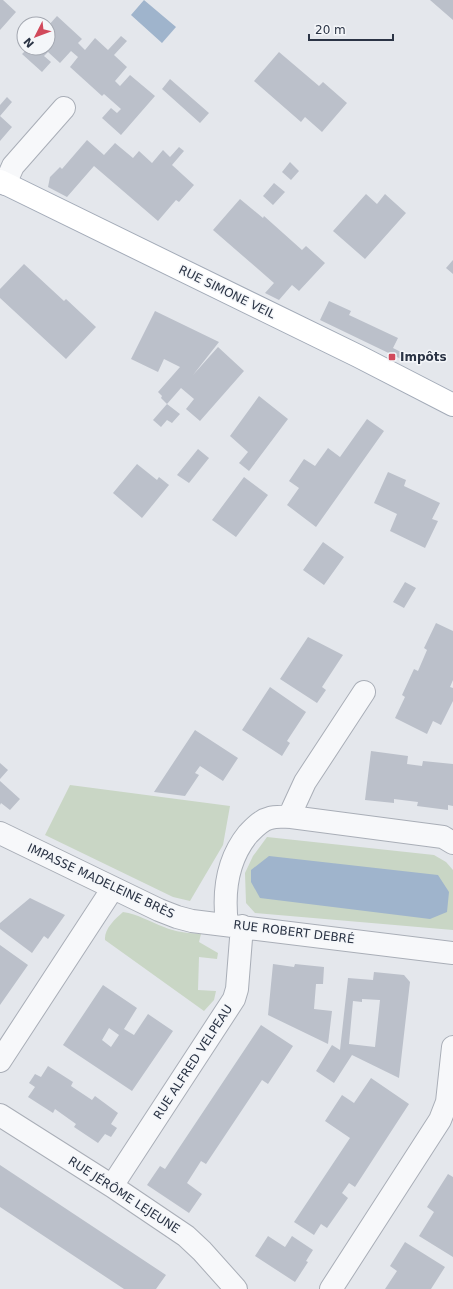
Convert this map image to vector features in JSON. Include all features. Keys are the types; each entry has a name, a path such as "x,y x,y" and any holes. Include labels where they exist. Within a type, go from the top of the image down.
{"main road":[{"name":"RUE SIMONE VEIL","path":"3,182 358,356 453,405"}],"street":[{"path":"3,182 13,166 64,108"},
{"path":"291,817 293,808 305,782 364,692"},
{"name":"RUE ROBERT DEBRÉ","path":"453,843 443,837 291,817 269,818 260,823 242,842 232,861 228,873 225,910 234,925 453,953"},
{"name":"IMPASSE MADELEINE BRÈS","path":"0,833 113,888 177,917 192,921 234,925"},
{"path":"0,1061 113,888"},
{"name":"RUE ALFRED VELPEAU","path":"112,1186 234,999 237,989 234,925"},
{"path":"331,1289 440,1120 447,1102 453,1047"},
{"name":"RUE JÉRÔME LEJEUNE","path":"0,1115 112,1186 186,1236 202,1251 236,1289"}],"green space":[{"path":"70,785 230,806 223,845 190,901 173,897 45,835"},
{"path":"267,837 434,855 446,862 453,870 453,930 255,913 246,903 245,873 253,856"},
{"path":"123,912 139,916 173,930 201,934 199,942 218,953 217,959 199,957 198,990 216,991 214,1000 204,1011 105,940 108,928"}],"water":[{"path":"144,0 176,27 162,43 131,15"},
{"path":"269,856 438,875 449,892 447,912 430,919 260,898 251,882 251,870"}],"building":[{"path":"0,0 3,0 16,12 0,30"},
{"path":"430,0 453,0 453,20"},
{"path":"57,16 82,39 78,43 85,50 95,38 108,50 121,36 127,41 114,55 127,67 115,81 120,86 130,75 155,96 121,135 102,118 111,108 117,113 121,109 104,94 102,96 70,67 78,57 71,51 60,63 52,56 56,56"},
{"path":"279,52 319,86 323,82 347,103 322,132 305,117 301,122 254,81"},
{"path":"24,56 44,56 51,62 42,72"},
{"path":"170,79 209,113 200,123 162,89"},
{"path":"7,97 12,102 0,116 0,105"},
{"path":"0,116 12,127 0,141"},
{"path":"87,140 104,155 115,143 133,158 139,151 152,163 163,150 170,157 179,147 184,151 172,165 194,185 179,202 176,200 158,221 94,166 67,197 48,187 50,177 60,167 62,169"},
{"path":"290,162 299,171 291,180 282,172"},
{"path":"274,183 285,192 273,205 263,196"},
{"path":"366,194 377,204 385,194 406,213 365,259 333,231"},
{"path":"240,199 263,218 264,216 302,250 306,246 325,263 299,291 292,285 279,300 265,293 274,283 213,230"},
{"path":"453,260 453,274 446,268"},
{"path":"24,264 64,301 66,299 96,327 66,359 0,298 0,289"},
{"path":"329,301 351,311 349,315 398,338 393,348 403,353 401,359 320,320"},
{"path":"155,311 219,342 193,375 218,347 244,371 200,421 186,409 194,399 181,388 167,404 158,392 180,367 164,359 158,372 131,359"},
{"path":"259,396 288,419 249,471 239,463 248,452 230,436"},
{"path":"167,404 180,414 172,423 167,420 161,427 153,420"},
{"path":"367,419 384,431 316,527 287,505 299,488 289,481 304,459 315,466 328,448 340,457"},
{"path":"198,449 209,458 189,483 177,475"},
{"path":"137,464 157,480 159,477 169,485 142,518 113,493"},
{"path":"388,472 406,480 404,486 440,503 432,519 438,521 425,548 390,531 397,514 374,503"},
{"path":"244,477 268,495 236,537 212,520"},
{"path":"323,542 344,557 324,585 303,570"},
{"path":"405,582 416,588 404,608 393,602"},
{"path":"436,623 453,631 453,680 450,687 453,688 453,701 441,725 433,721 427,734 395,718 405,697 402,695 414,669 418,671 427,650 424,648"},
{"path":"308,637 343,655 322,687 326,690 317,703 280,679"},
{"path":"270,687 306,712 287,741 290,743 282,756 242,730"},
{"path":"195,730 238,758 223,781 200,766 195,773 199,775 185,796 154,792"},
{"path":"371,751 408,756 407,764 422,766 423,761 453,764 453,806 448,805 448,810 417,806 418,802 394,799 394,803 365,800"},
{"path":"0,763 8,770 0,779"},
{"path":"0,781 20,799 10,810 1,803 0,805"},
{"path":"30,898 65,915 48,939 44,936 32,953 0,929 0,923"},
{"path":"0,945 28,965 0,1005"},
{"path":"273,964 294,967 295,964 324,967 323,984 316,984 314,1009 332,1011 328,1044 268,1015"},
{"path":"374,972 404,975 410,982 399,1078 352,1055 334,1083 316,1071 332,1045 340,1050 348,978 373,980","holes":["362,999 380,1000 375,1047 349,1044 353,1001 362,1002"]},
{"path":"103,985 137,1008 124,1029 134,1035 148,1014 173,1031 132,1091 63,1045","holes":["109,1028 119,1035 111,1047 102,1040"]},
{"path":"261,1025 293,1046 268,1084 262,1080 206,1164 201,1161 187,1183 202,1194 189,1213 147,1185 160,1166 165,1169"},
{"path":"48,1066 73,1082 71,1086 92,1100 95,1096 118,1113 111,1124 117,1128 111,1137 105,1134 98,1143 74,1127 76,1124 55,1109 53,1113 28,1097 35,1087 29,1083 35,1074 41,1077"},
{"path":"371,1078 409,1104 355,1187 349,1183 342,1193 348,1198 327,1228 321,1224 314,1235 294,1222 350,1138 325,1121 342,1095 354,1103"},
{"path":"0,1165 166,1275 156,1289 124,1289 0,1207"},
{"path":"448,1174 453,1177 453,1257 419,1236 434,1212 427,1207"},
{"path":"268,1236 285,1247 292,1236 313,1250 306,1261 308,1262 295,1282 255,1256"},
{"path":"405,1242 445,1267 431,1289 385,1289 397,1271 390,1266"}],"place":[{"name":"Impôts","path":"392,357"}]}
